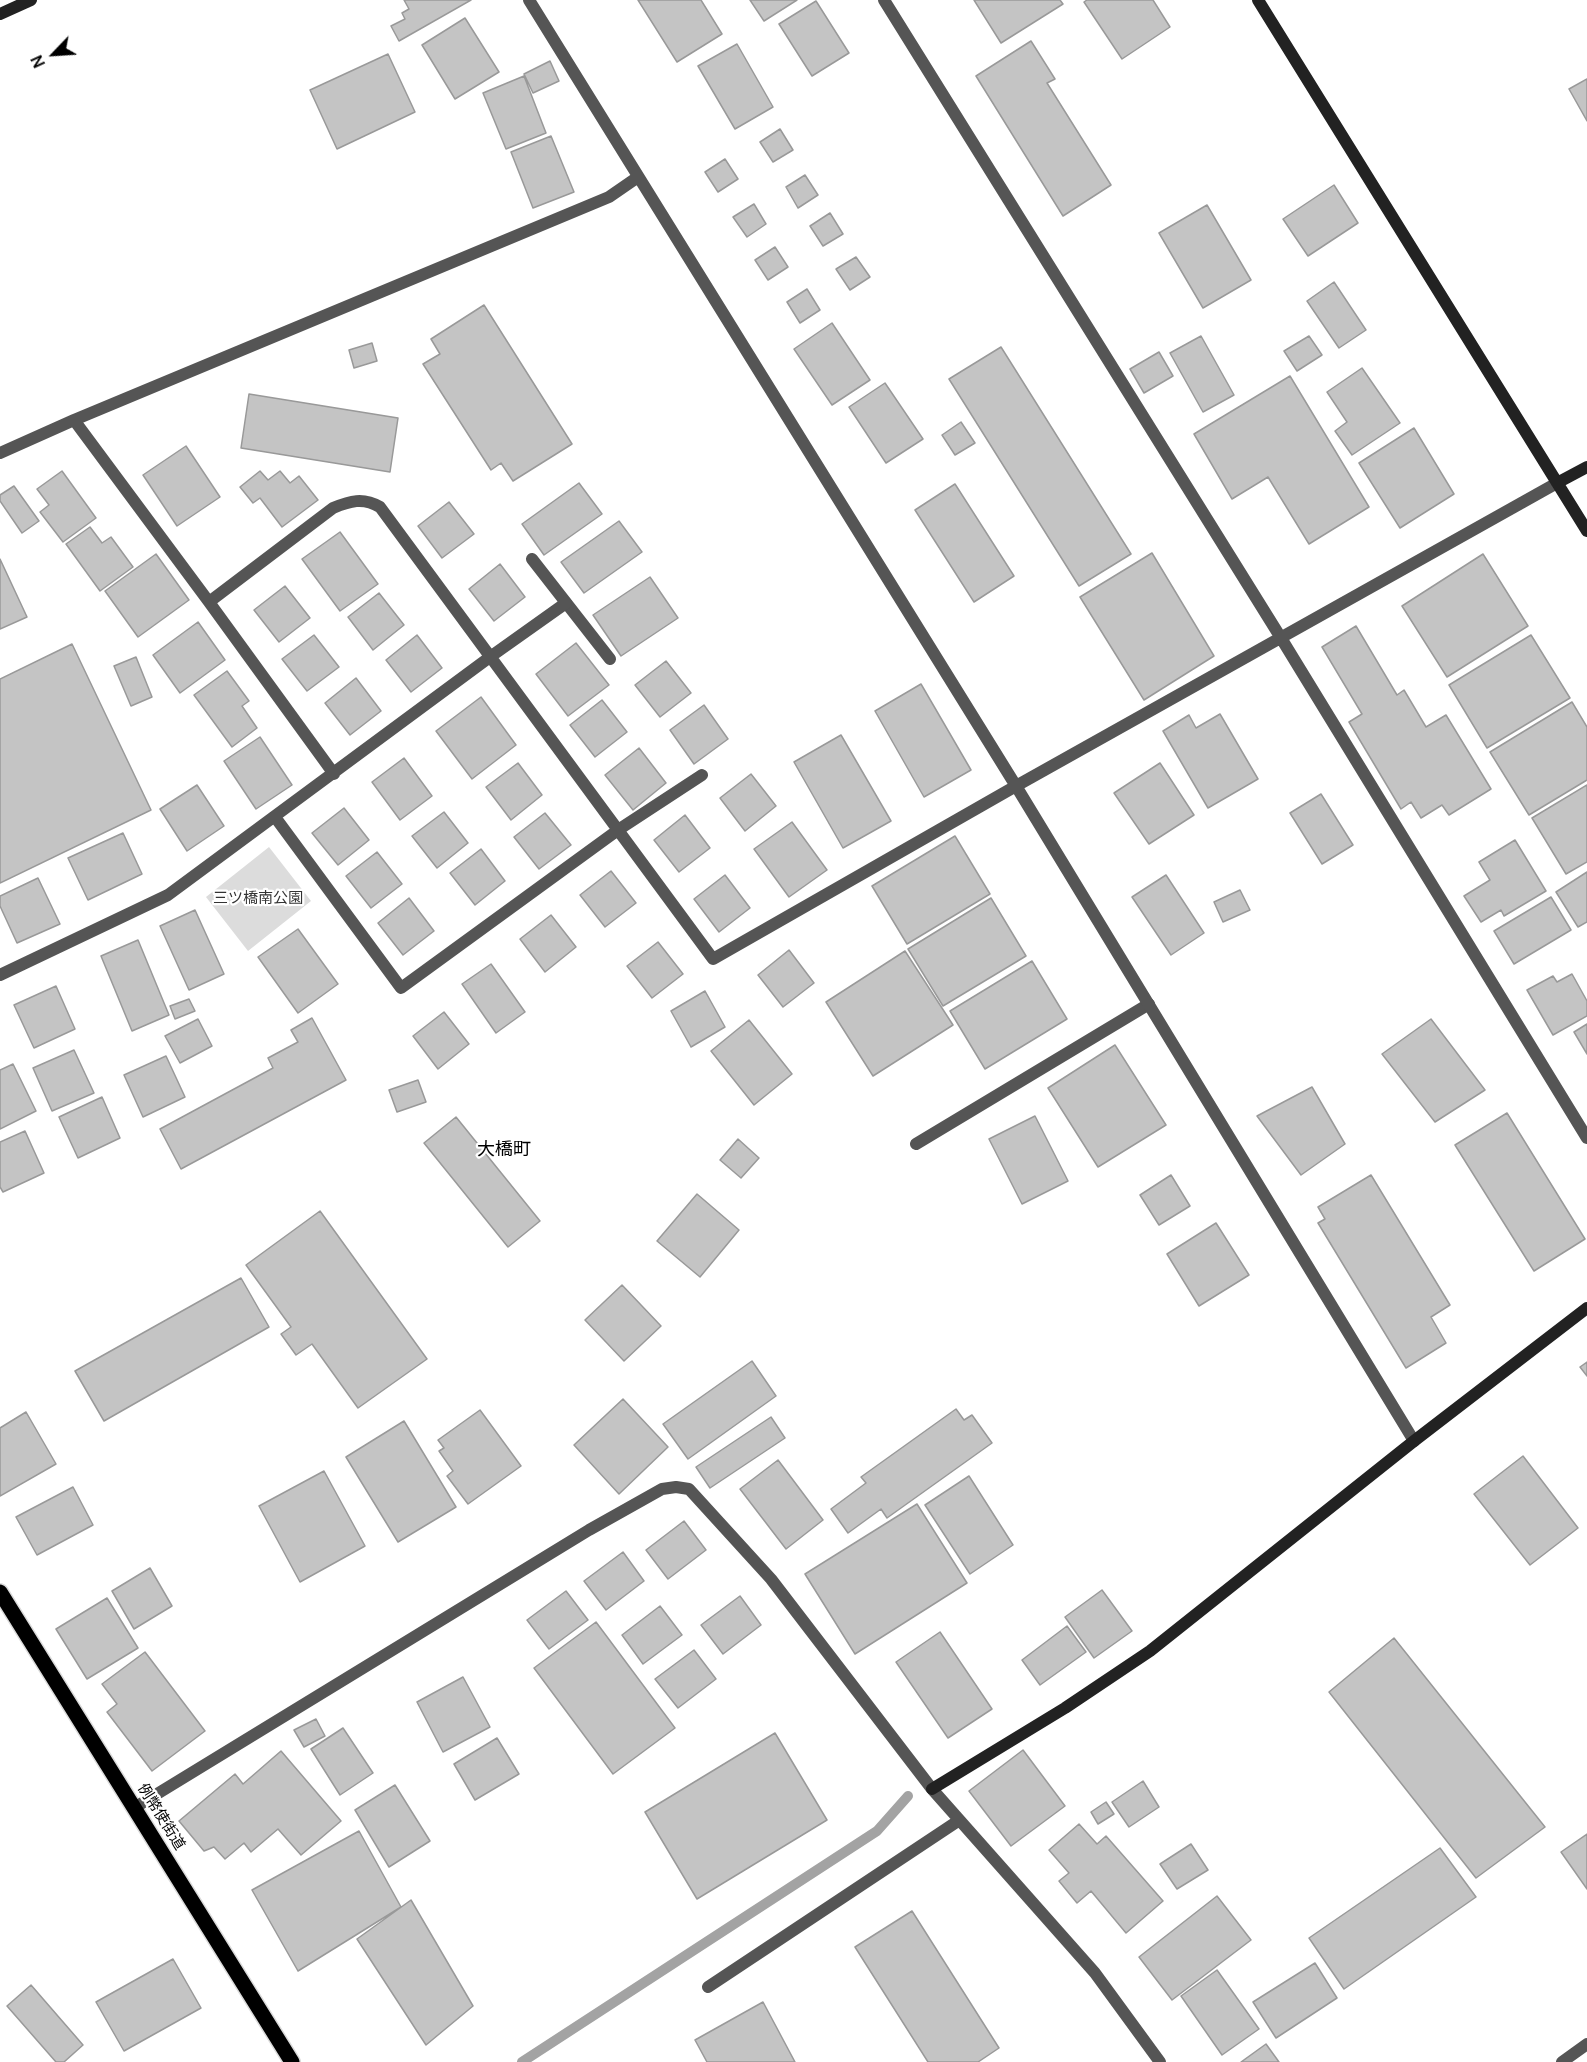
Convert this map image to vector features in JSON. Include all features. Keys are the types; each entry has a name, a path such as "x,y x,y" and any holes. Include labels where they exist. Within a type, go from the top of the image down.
{"main road":[{"name":"例幣使街道","path":"0,1592 292,2062"}],"street":[{"path":"0,15 30,0"},
{"path":"529,0 1016,786 1414,1441"},
{"path":"884,0 1281,638 1587,1138"},
{"path":"1258,0 1587,531"},
{"path":"0,453 609,197 638,177"},
{"path":"74,420 334,774"},
{"path":"209,602 333,508 350,501 369,501 380,507 713,959 1016,786 1587,466"},
{"path":"532,560 610,659"},
{"path":"0,975 168,895 566,603"},
{"path":"275,817 401,988 618,830 702,775"},
{"path":"916,1144 1149,1004"},
{"path":"932,1789 1065,1708 1150,1651 1414,1441 1587,1308"},
{"path":"134,1808 589,1530 662,1489 676,1487 689,1489 771,1579 958,1821 1007,1872 1095,1973 1160,2062"},
{"path":"708,1987 958,1821"},
{"path":"1562,2062 1587,2044"}],"green space":[{"name":"三ツ橋南公園","path":"269,847 311,901 248,951 206,897"}],"building":[{"path":"404,0 471,0 399,41 391,26 405,19 402,13 409,9"},
{"path":"638,0 701,0 722,34 677,62"},
{"path":"750,0 797,0 764,21"},
{"path":"974,0 1060,0 1063,4 1001,43"},
{"path":"1087,0 1153,0 1170,27 1122,59 1084,2"},
{"path":"816,1 849,53 812,76 779,24"},
{"path":"465,18 499,72 455,99 422,45"},
{"path":"1031,41 1055,79 1047,83 1111,185 1063,216 976,76"},
{"path":"737,44 773,107 735,129 698,66"},
{"path":"388,54 415,112 337,149 310,90"},
{"path":"550,61 559,81 533,93 524,74"},
{"path":"524,76 546,133 506,149 483,93"},
{"path":"1587,79 1587,121 1569,89"},
{"path":"780,129 793,150 773,162 760,142"},
{"path":"551,136 574,192 533,208 511,152"},
{"path":"725,159 738,179 718,192 705,172"},
{"path":"805,175 818,195 798,208 786,187"},
{"path":"1334,185 1358,223 1308,256 1283,219"},
{"path":"754,204 766,224 747,237 733,217"},
{"path":"1207,205 1251,280 1203,308 1159,233"},
{"path":"830,213 843,234 823,246 810,226"},
{"path":"775,247 788,267 768,280 755,260"},
{"path":"856,257 870,277 850,290 836,269"},
{"path":"1334,282 1366,330 1339,348 1307,301"},
{"path":"807,289 820,310 800,323 787,302"},
{"path":"484,305 572,444 513,481 501,463 491,470 423,364 440,354 431,339"},
{"path":"832,323 870,380 832,405 794,349"},
{"path":"1201,336 1234,395 1203,412 1170,353"},
{"path":"1309,336 1322,355 1297,371 1284,351"},
{"path":"372,343 377,361 354,368 349,350"},
{"path":"1001,347 1131,554 1079,586 949,379"},
{"path":"1159,352 1173,376 1144,393 1130,369"},
{"path":"1362,368 1400,423 1352,455 1335,431 1347,422 1327,392"},
{"path":"1290,376 1369,507 1309,544 1268,477 1232,499 1194,434"},
{"path":"885,383 923,439 886,463 849,407"},
{"path":"249,394 398,418 390,472 241,448"},
{"path":"961,422 975,443 955,455 942,435"},
{"path":"1414,428 1454,494 1400,528 1359,463"},
{"path":"186,446 220,497 177,526 143,475"},
{"path":"62,471 96,518 63,542 40,512 49,505 37,489"},
{"path":"260,471 268,480 280,471 290,483 299,476 318,500 282,527 260,498 253,503 240,487"},
{"path":"579,483 602,514 544,555 522,524"},
{"path":"955,484 1014,576 974,602 915,510"},
{"path":"14,486 39,521 22,533 0,501 0,495"},
{"path":"449,502 474,534 442,558 418,526"},
{"path":"619,521 642,552 584,593 561,562"},
{"path":"90,527 102,543 111,537 133,567 100,591 66,544"},
{"path":"340,532 378,584 340,611 302,559"},
{"path":"1152,553 1214,656 1144,700 1080,597"},
{"path":"156,554 189,600 138,637 105,591"},
{"path":"1483,554 1528,626 1447,677 1402,606"},
{"path":"0,559 27,617 0,629"},
{"path":"500,564 525,597 494,621 469,589"},
{"path":"650,577 678,618 621,656 593,615"},
{"path":"285,586 310,618 279,642 254,610"},
{"path":"379,593 404,625 373,650 348,617"},
{"path":"198,622 225,660 180,693 153,655"},
{"path":"1356,626 1397,695 1404,690 1426,727 1446,715 1491,789 1449,815 1442,805 1421,818 1411,802 1401,809 1349,722 1362,714 1322,647"},
{"path":"314,635 339,667 307,691 282,659"},
{"path":"417,635 442,668 411,692 386,660"},
{"path":"1531,635 1570,698 1487,748 1449,685"},
{"path":"576,643 609,685 568,716 536,674"},
{"path":"72,644 151,810 0,883 0,679"},
{"path":"136,657 152,697 131,706 114,666"},
{"path":"666,661 691,693 660,717 635,685"},
{"path":"227,671 249,701 242,706 257,728 232,747 194,695"},
{"path":"356,678 381,711 350,735 325,703"},
{"path":"921,684 971,770 924,797 875,711"},
{"path":"481,697 516,745 472,779 436,731"},
{"path":"602,700 627,732 595,757 570,725"},
{"path":"1572,702 1587,727 1587,780 1529,815 1490,752"},
{"path":"704,705 728,739 694,764 670,730"},
{"path":"1220,714 1258,779 1208,808 1163,731 1189,715 1196,728"},
{"path":"841,735 891,821 843,848 794,762"},
{"path":"260,737 292,785 256,809 224,761"},
{"path":"639,748 666,783 633,810 605,775"},
{"path":"404,758 432,796 400,820 372,782"},
{"path":"518,763 542,795 511,820 486,787"},
{"path":"1160,763 1194,815 1149,844 1114,793"},
{"path":"751,774 776,806 745,831 720,798"},
{"path":"197,785 224,826 187,851 160,809"},
{"path":"1587,785 1587,862 1566,874 1532,818"},
{"path":"1321,794 1353,845 1322,864 1290,813"},
{"path":"344,808 369,840 338,865 312,833"},
{"path":"444,812 468,843 437,868 412,836"},
{"path":"545,813 571,845 539,869 514,837"},
{"path":"685,815 710,848 679,872 654,840"},
{"path":"792,822 827,870 789,897 754,849"},
{"path":"123,833 142,874 88,900 68,858"},
{"path":"955,836 990,894 907,944 872,886"},
{"path":"1515,840 1546,891 1504,916 1501,910 1481,922 1464,896 1490,880 1479,862"},
{"path":"481,849 505,881 475,905 450,873"},
{"path":"377,852 402,884 371,908 346,876"},
{"path":"611,871 636,903 605,927 580,895"},
{"path":"1587,872 1587,922 1578,927 1556,892"},
{"path":"725,875 750,908 719,932 694,899"},
{"path":"1166,875 1204,933 1171,955 1132,897"},
{"path":"38,878 60,924 17,943 0,906 0,896"},
{"path":"1240,890 1250,910 1223,922 1214,902"},
{"path":"1551,897 1571,930 1514,964 1494,931"},
{"path":"409,898 434,931 403,955 378,923"},
{"path":"991,898 1026,956 943,1006 908,949"},
{"path":"195,910 224,974 189,990 160,926"},
{"path":"551,915 576,947 545,972 520,939"},
{"path":"298,929 338,984 298,1013 258,957"},
{"path":"138,940 169,1015 132,1031 101,956"},
{"path":"658,942 683,974 652,998 627,966"},
{"path":"789,950 814,983 783,1007 758,975"},
{"path":"905,951 953,1025 873,1076 826,1002"},
{"path":"1032,961 1067,1019 985,1069 950,1011"},
{"path":"491,964 525,1012 496,1033 462,984"},
{"path":"1572,974 1587,1001 1587,1016 1553,1035 1527,990 1553,976 1557,982"},
{"path":"56,986 75,1029 34,1048 14,1005"},
{"path":"705,991 725,1027 691,1047 671,1011"},
{"path":"189,999 195,1011 175,1019 170,1006"},
{"path":"444,1012 469,1044 438,1069 413,1036"},
{"path":"312,1018 346,1080 181,1169 160,1129 273,1068 268,1058 298,1042 291,1030"},
{"path":"198,1019 212,1046 180,1063 165,1036"},
{"path":"1431,1019 1485,1090 1435,1122 1382,1054"},
{"path":"749,1020 792,1074 754,1105 711,1051"},
{"path":"1587,1024 1587,1054 1574,1032"},
{"path":"1115,1045 1166,1125 1098,1167 1048,1088"},
{"path":"74,1050 94,1093 52,1111 33,1068"},
{"path":"166,1056 185,1097 143,1117 124,1075"},
{"path":"13,1064 36,1111 0,1129 0,1070"},
{"path":"418,1080 426,1102 397,1112 389,1090"},
{"path":"1312,1087 1345,1144 1301,1175 1257,1116"},
{"path":"102,1097 120,1138 78,1158 59,1117"},
{"path":"1507,1113 1585,1239 1534,1271 1455,1145"},
{"path":"1035,1116 1068,1181 1022,1204 989,1139"},
{"path":"456,1117 540,1221 508,1247 424,1143"},
{"path":"25,1131 44,1173 3,1192 0,1187 0,1142"},
{"path":"738,1139 759,1158 741,1178 720,1160"},
{"path":"1171,1175 1190,1206 1159,1225 1140,1195"},
{"path":"1371,1175 1450,1305 1431,1317 1446,1343 1406,1368 1318,1223 1325,1219 1318,1207"},
{"path":"697,1194 739,1230 700,1277 657,1241"},
{"path":"320,1211 427,1359 358,1408 312,1344 296,1355 281,1334 291,1327 246,1265"},
{"path":"1216,1223 1249,1275 1199,1306 1167,1254"},
{"path":"241,1278 269,1327 104,1421 75,1371"},
{"path":"622,1285 661,1326 624,1361 585,1320"},
{"path":"752,1361 776,1396 688,1459 663,1424"},
{"path":"1587,1362 1587,1376 1580,1367"},
{"path":"623,1399 668,1447 619,1494 574,1445"},
{"path":"956,1409 964,1420 972,1415 992,1443 887,1518 881,1509 848,1533 831,1509 866,1483 861,1477"},
{"path":"480,1410 521,1466 468,1504 447,1476 453,1471 439,1451 444,1448 438,1440"},
{"path":"26,1412 56,1464 0,1496 0,1428"},
{"path":"771,1417 785,1438 710,1488 696,1467"},
{"path":"404,1421 456,1507 398,1542 346,1457"},
{"path":"1523,1456 1578,1528 1530,1565 1474,1494"},
{"path":"778,1460 823,1520 786,1549 740,1489"},
{"path":"324,1471 365,1546 300,1582 259,1506"},
{"path":"969,1476 1013,1545 970,1574 925,1505"},
{"path":"73,1487 93,1525 37,1555 16,1517"},
{"path":"917,1504 967,1583 855,1654 805,1574"},
{"path":"684,1521 706,1550 668,1579 646,1550"},
{"path":"623,1552 644,1581 606,1610 584,1581"},
{"path":"150,1568 172,1606 134,1629 112,1591"},
{"path":"1102,1590 1132,1631 1094,1658 1065,1617"},
{"path":"566,1591 588,1620 549,1649 527,1620"},
{"path":"740,1596 761,1625 723,1654 701,1625"},
{"path":"107,1598 138,1648 87,1679 56,1629"},
{"path":"660,1606 682,1635 643,1664 622,1635"},
{"path":"596,1622 675,1728 613,1774 534,1668"},
{"path":"1067,1626 1086,1652 1040,1685 1022,1660"},
{"path":"940,1632 992,1709 948,1738 896,1662"},
{"path":"1394,1638 1545,1827 1476,1878 1329,1692"},
{"path":"694,1650 716,1679 678,1708 655,1679"},
{"path":"145,1652 205,1731 152,1771 107,1712 117,1704 102,1684"},
{"path":"463,1677 490,1727 443,1752 417,1702"},
{"path":"316,1719 325,1736 304,1747 294,1730"},
{"path":"343,1728 373,1773 340,1795 311,1749"},
{"path":"775,1733 827,1820 697,1899 645,1812"},
{"path":"497,1738 519,1774 475,1800 454,1764"},
{"path":"1023,1750 1065,1806 1011,1846 969,1791"},
{"path":"281,1751 341,1821 301,1855 278,1829 251,1852 244,1843 225,1859 214,1847 204,1851 179,1821 235,1774 243,1784"},
{"path":"1143,1781 1159,1807 1129,1827 1112,1802"},
{"path":"395,1785 430,1841 389,1867 355,1810"},
{"path":"1106,1802 1114,1814 1098,1824 1091,1812"},
{"path":"1079,1824 1097,1844 1106,1836 1163,1901 1126,1933 1091,1891 1077,1903 1059,1881 1069,1873 1049,1850"},
{"path":"359,1831 401,1907 298,1971 252,1890"},
{"path":"1587,1834 1587,1889 1561,1852"},
{"path":"1191,1844 1208,1870 1177,1889 1160,1864"},
{"path":"1440,1848 1476,1897 1344,1989 1309,1938"},
{"path":"1217,1896 1251,1940 1172,2000 1139,1957"},
{"path":"411,1900 473,2006 426,2045 357,1939"},
{"path":"912,1911 999,2048 978,2062 928,2062 855,1947"},
{"path":"173,1959 201,2008 124,2051 96,2002"},
{"path":"1315,1963 1337,1998 1276,2038 1253,2002"},
{"path":"1217,1970 1259,2029 1222,2055 1181,1996"},
{"path":"31,1985 83,2045 64,2062 56,2062 7,2006"},
{"path":"763,2002 795,2062 707,2062 695,2040"},
{"path":"1266,2044 1279,2062 1241,2062"}],"waterway":[{"path":"522,2062 877,1831 908,1796"}],"district":[{"name":"大橋町","path":"504,1150"}]}
